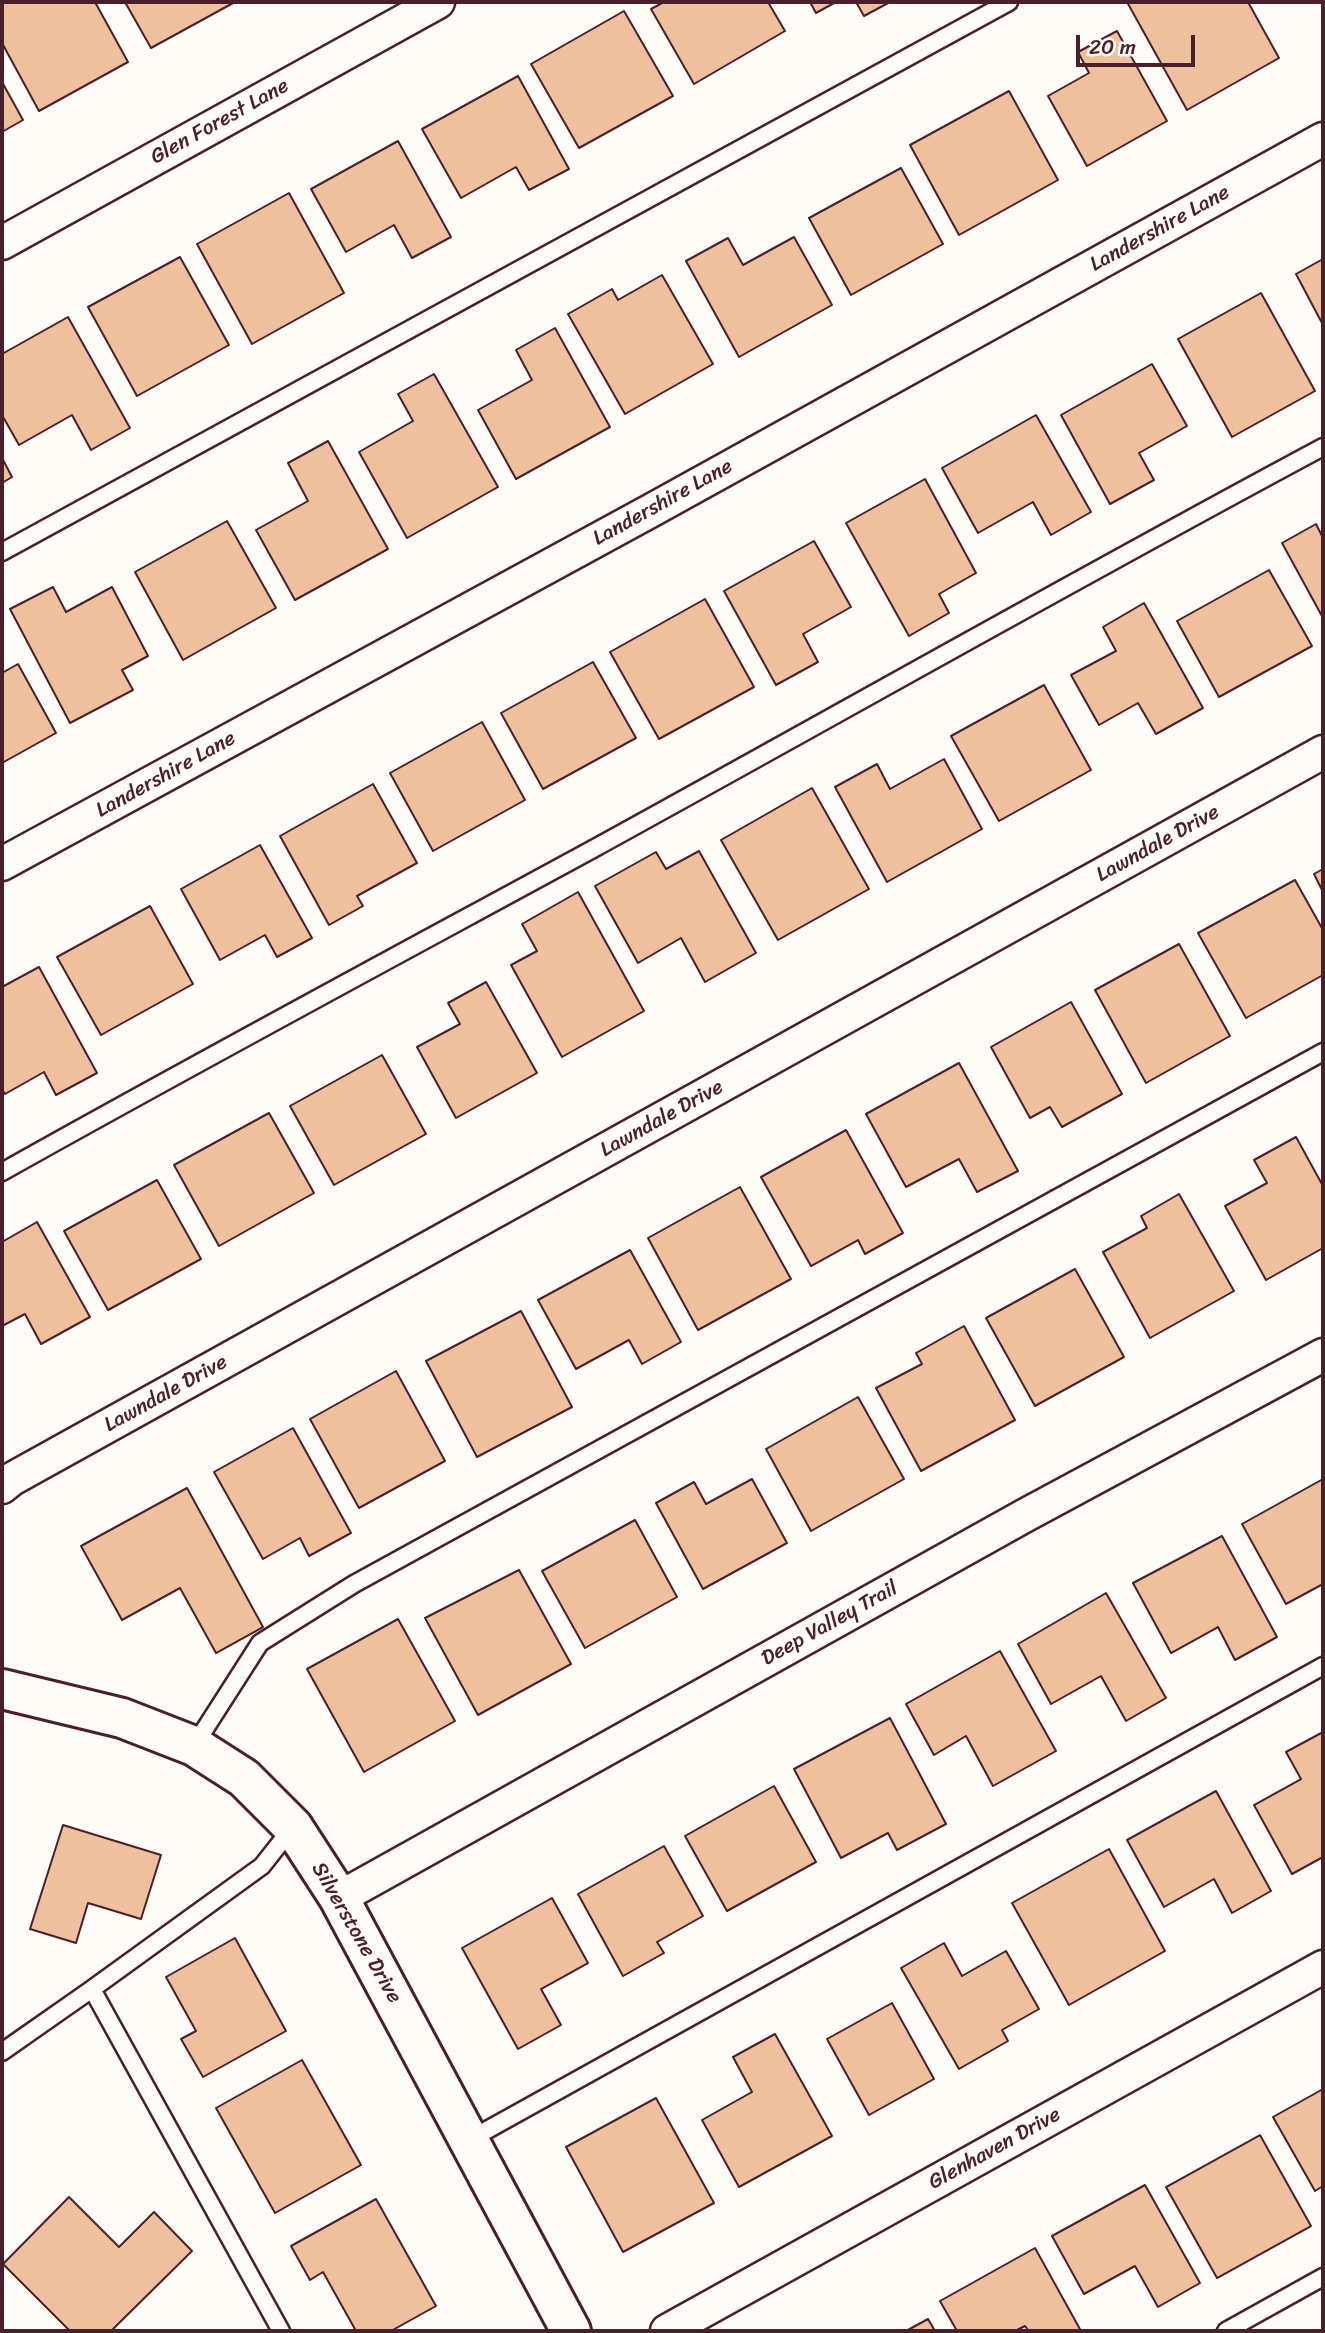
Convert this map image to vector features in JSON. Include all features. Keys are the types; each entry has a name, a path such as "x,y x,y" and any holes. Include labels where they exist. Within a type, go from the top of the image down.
{"street":[{"name":"Glen Forest Lane","path":"2,243 438,2"},
{"name":"Landershire Lane","path":"2,864 639,517 1323,139"},
{"name":"Lawndale Drive","path":"2,1487 12,1479 1323,752"},
{"name":"Deep Valley Trail","path":"339,1898 1012,1523 1323,1356"},
{"name":"Silverstone Drive","path":"2,1689 122,1718 194,1746 244,1778 293,1827 339,1898 571,2331"},
{"name":"Glenhaven Drive","path":"667,2331 1323,1967"}],"lane":[{"path":"2,552 1009,2"},
{"path":"2,1172 607,841 1111,560 1323,447"},
{"path":"194,1746 260,1643 354,1584 1323,1052"},
{"path":"468,2140 1323,1666"},
{"path":"2,2052 262,1866 293,1827"},
{"path":"92,1989 281,2331"},
{"path":"1226,2331 1323,2277"}],"building":[{"path":"2,2 95,2 128,62 39,111 2,43"},
{"path":"125,2 235,2 151,48"},
{"path":"664,2 768,2 785,31 694,84 651,9"},
{"path":"810,2 836,2 816,13"},
{"path":"856,2 890,2 864,16"},
{"path":"1127,2 1248,2 1279,58 1187,110"},
{"path":"624,11 673,96 579,148 531,64"},
{"path":"1117,31 1167,121 1087,166 1048,96 1089,73 1078,52"},
{"path":"518,76 569,169 529,190 516,167 461,198 422,129"},
{"path":"2,82 23,120 2,132"},
{"path":"1009,91 1058,180 959,235 910,145"},
{"path":"398,141 451,237 412,258 394,225 346,252 311,189"},
{"path":"901,168 943,244 851,295 809,218"},
{"path":"289,193 344,293 252,344 197,244"},
{"path":"794,237 832,305 739,357 686,261 728,238 743,265"},
{"path":"180,257 229,345 137,396 88,307"},
{"path":"1323,259 1323,325 1296,274"},
{"path":"662,275 713,364 625,414 568,314 612,289 618,300"},
{"path":"1261,293 1315,391 1232,437 1178,339"},
{"path":"68,317 130,428 91,450 72,415 19,445 2,415 2,354"},
{"path":"555,328 610,427 516,479 478,410 532,380 516,350"},
{"path":"1152,364 1187,426 1139,453 1154,480 1110,504 1061,415"},
{"path":"434,374 498,487 407,538 359,452 413,421 398,394"},
{"path":"1036,415 1091,512 1051,535 1033,502 978,533 942,468"},
{"path":"328,441 388,549 295,600 256,530 308,501 288,463"},
{"path":"2,458 12,477 2,483"},
{"path":"925,479 976,573 939,594 949,613 909,636 846,523"},
{"path":"227,521 276,608 183,660 135,572"},
{"path":"1316,524 1323,538 1323,618 1282,543"},
{"path":"814,541 851,607 803,634 818,662 776,685 724,591"},
{"path":"1269,570 1312,646 1219,697 1177,621"},
{"path":"53,587 66,612 112,587 148,656 122,670 133,690 70,723 10,609"},
{"path":"705,599 754,687 659,739 610,652"},
{"path":"1144,603 1203,708 1156,734 1138,703 1099,725 1071,675 1116,651 1103,627"},
{"path":"593,662 636,738 543,789 501,713"},
{"path":"18,664 56,733 2,763 2,673"},
{"path":"1044,685 1091,770 999,821 951,736"},
{"path":"482,722 525,800 433,851 390,773"},
{"path":"944,759 982,829 887,882 835,787 877,764 890,789"},
{"path":"373,784 417,863 357,896 363,906 329,925 280,836"},
{"path":"812,788 869,889 778,940 721,840"},
{"path":"260,845 312,938 277,957 265,935 220,960 181,889"},
{"path":"699,851 756,953 705,982 681,938 638,963 595,886 656,852 666,869"},
{"path":"1323,869 1323,892 1314,874"},
{"path":"1295,880 1323,930 1323,975 1246,1018 1198,933"},
{"path":"578,892 644,1011 562,1057 511,965 537,951 522,924"},
{"path":"150,906 193,984 101,1035 57,957"},
{"path":"1179,944 1230,1036 1146,1083 1095,990"},
{"path":"39,967 97,1073 56,1095 44,1072 5,1094 2,1089 2,987"},
{"path":"486,982 537,1073 456,1118 417,1047 460,1024 448,1003"},
{"path":"1071,1002 1122,1094 1062,1127 1050,1107 1030,1118 991,1047"},
{"path":"382,1055 426,1134 334,1185 290,1106"},
{"path":"959,1063 1018,1171 977,1192 959,1159 906,1187 866,1114"},
{"path":"269,1113 314,1193 219,1246 174,1165"},
{"path":"846,1130 903,1233 865,1254 858,1240 811,1266 761,1177"},
{"path":"1296,1137 1323,1186 1323,1248 1266,1280 1225,1206 1267,1183 1254,1160"},
{"path":"157,1180 201,1259 108,1310 64,1231"},
{"path":"740,1187 791,1279 698,1330 648,1238"},
{"path":"1179,1194 1234,1291 1150,1338 1103,1252 1147,1228 1141,1216"},
{"path":"37,1222 90,1317 41,1344 25,1314 2,1326 2,1242"},
{"path":"630,1250 681,1342 642,1364 629,1340 576,1369 538,1300"},
{"path":"1075,1269 1124,1357 1035,1406 986,1318"},
{"path":"521,1311 572,1407 477,1457 426,1361"},
{"path":"964,1326 1015,1420 921,1471 876,1388 922,1364 916,1353"},
{"path":"396,1371 445,1461 359,1508 310,1419"},
{"path":"858,1397 904,1479 811,1531 766,1449"},
{"path":"293,1428 351,1533 309,1556 300,1538 263,1559 214,1472"},
{"path":"752,1479 787,1543 703,1589 656,1503 694,1482 706,1504"},
{"path":"1323,1479 1323,1584 1286,1604 1242,1524"},
{"path":"187,1488 263,1627 216,1653 180,1588 122,1620 81,1546"},
{"path":"635,1520 677,1597 585,1648 542,1571"},
{"path":"1222,1536 1277,1637 1235,1660 1218,1627 1171,1653 1133,1583"},
{"path":"519,1570 571,1664 478,1715 425,1618"},
{"path":"1106,1593 1166,1698 1126,1721 1101,1676 1051,1704 1018,1644"},
{"path":"398,1619 455,1721 364,1772 307,1669"},
{"path":"1000,1651 1056,1751 993,1786 966,1736 934,1755 906,1704"},
{"path":"890,1718 946,1824 897,1850 888,1833 841,1858 794,1769"},
{"path":"1323,1732 1323,1857 1292,1874 1254,1805 1301,1779 1286,1752"},
{"path":"774,1786 816,1862 727,1911 685,1836"},
{"path":"1216,1791 1271,1891 1232,1913 1214,1879 1164,1907 1127,1840"},
{"path":"63,1825 161,1855 141,1919 88,1903 76,1943 30,1929"},
{"path":"664,1846 703,1916 657,1942 664,1953 623,1976 578,1894"},
{"path":"1109,1849 1165,1951 1069,2005 1012,1903"},
{"path":"552,1898 588,1963 541,1989 561,2025 518,2049 462,1948"},
{"path":"235,1938 286,2031 203,2077 181,2039 196,2031 166,1977"},
{"path":"944,1943 962,1976 1006,1951 1039,2009 1002,2030 1008,2041 959,2069 901,1968"},
{"path":"892,2003 934,2079 869,2115 827,2039"},
{"path":"775,2034 832,2136 739,2187 702,2120 752,2092 733,2057"},
{"path":"302,2060 361,2165 275,2213 216,2108"},
{"path":"1323,2089 1323,2186 1315,2191 1273,2117"},
{"path":"656,2098 714,2203 623,2252 566,2147"},
{"path":"1260,2135 1311,2226 1217,2278 1166,2187"},
{"path":"1145,2185 1200,2283 1158,2307 1135,2266 1084,2294 1052,2236"},
{"path":"69,2197 119,2247 154,2212 192,2251 111,2331 70,2331 3,2264"},
{"path":"376,2199 436,2306 391,2331 356,2331 323,2272 310,2280 291,2246"},
{"path":"1035,2248 1081,2331 1029,2331 1025,2326 1015,2331 957,2331 940,2301"},
{"path":"928,2319 935,2331 906,2331"}]}
